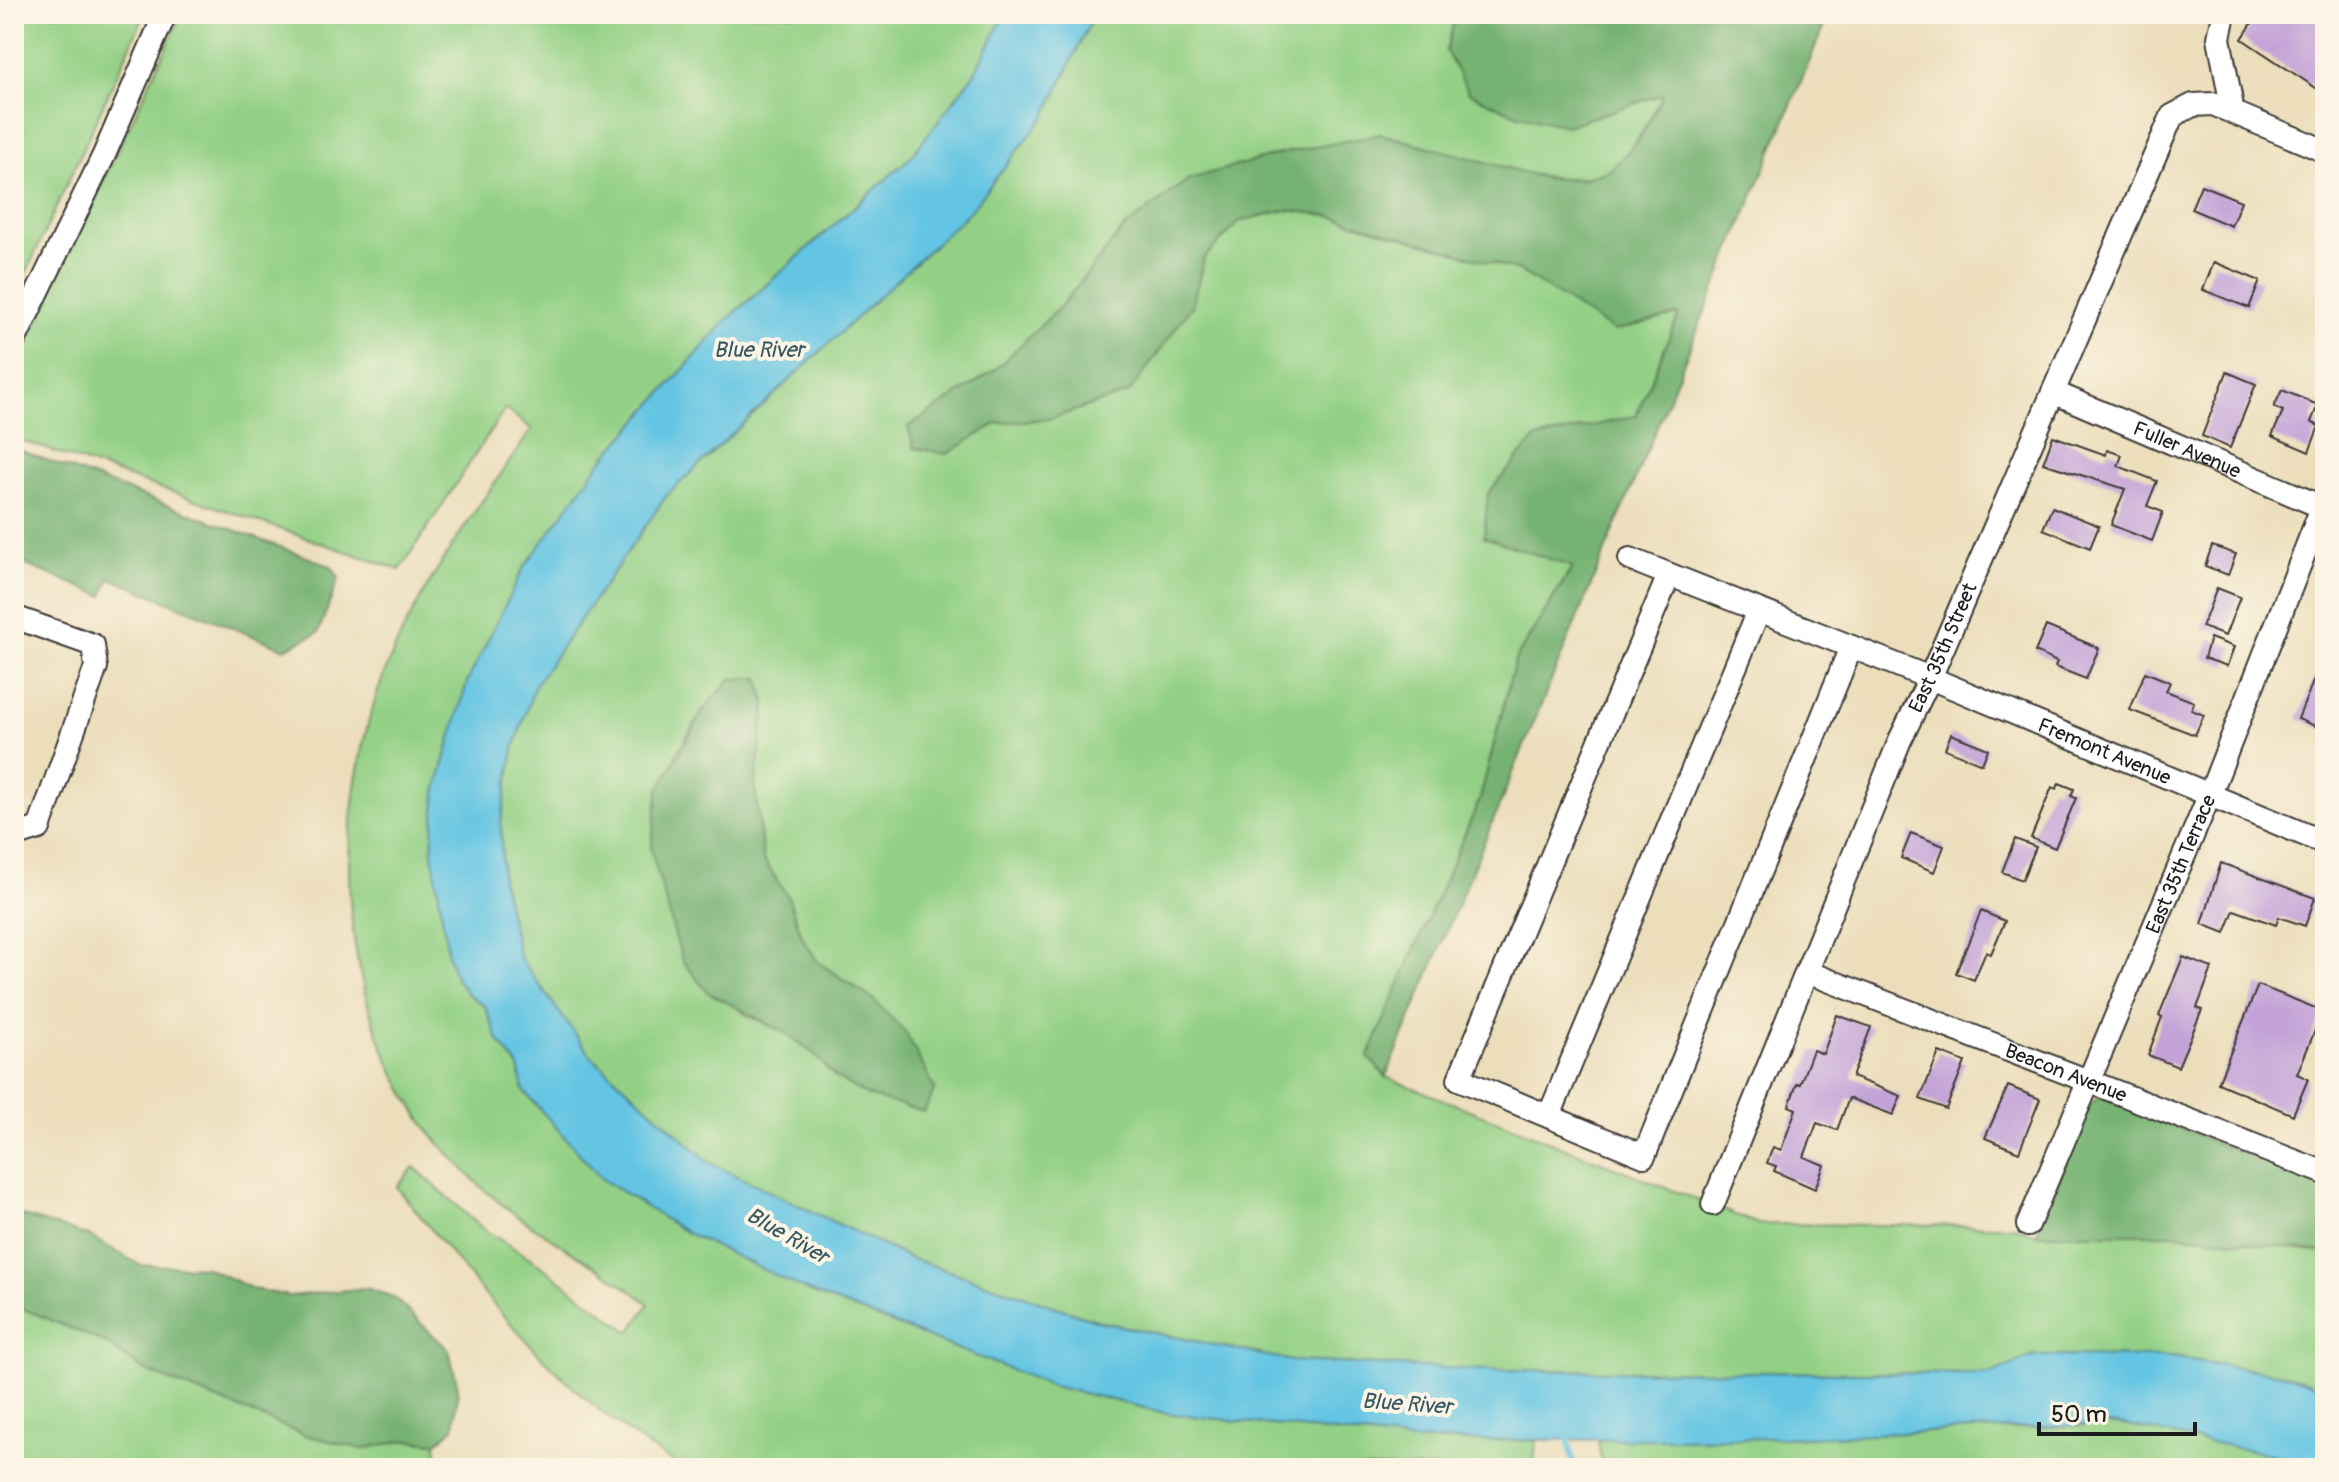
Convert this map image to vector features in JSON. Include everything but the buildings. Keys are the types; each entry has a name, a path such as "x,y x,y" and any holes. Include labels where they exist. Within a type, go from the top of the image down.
{"street":[{"path":"14,341 104,155 165,14"},
{"path":"2224,14 2219,38 2233,112 2325,151"},
{"name":"East 35th Street","path":"1713,1204 1900,740 1930,678 2160,140 2172,116 2193,105 2213,104 2233,112"},
{"name":"Fuller Avenue","path":"2053,392 2323,503"},
{"name":"East 35th Terrace","path":"2028,1225 2210,794 2323,503"},
{"name":"Fremont Avenue","path":"1630,559 1930,678 2325,843"},
{"path":"1669,575 1459,1079 1644,1156 1851,647"},
{"path":"1549,1116 1759,610"},
{"path":"14,617 93,645 96,667 39,828 14,836"},
{"name":"Beacon Avenue","path":"1807,972 2325,1173"}],"green space":[{"path":"14,14 145,14 14,299"},
{"path":"182,14 1005,14 974,74 911,157 728,319 467,682 436,792 448,955 456,978 468,994 485,1006 498,1040 519,1067 523,1090 602,1179 806,1290 1053,1386 1166,1413 1415,1441 1537,1440 1533,1468 684,1468 601,1411 527,1342 397,1187 414,1167 483,1229 533,1260 630,1332 649,1304 513,1213 472,1178 424,1124 392,1069 369,1009 355,946 349,882 351,817 361,753 378,691 402,633 431,580 532,429 505,409 400,570 14,438 14,371"},
{"path":"1094,14 1456,14 1446,51 1566,126 1664,93 1628,152 1612,168 1593,176 1566,178 1534,175 1464,159 1380,134 1061,306 996,369 908,427 947,454 997,423 1049,419 1192,306 1204,258 1240,221 1286,210 1327,215 1520,271 1614,331 1680,313 1636,416 1535,439 1485,537 1573,566 1515,660 1480,799 1368,1057 1386,1077 1758,1224 2014,1226 2036,1234 2177,1234 2325,1252 2325,1388 2288,1375 2171,1357 2033,1356 1992,1374 1486,1370 1292,1361 1102,1322 907,1257 710,1163 592,1057 519,957 502,881 501,822 514,748 535,685 667,495 968,213 1046,115","holes":["759,678 755,787 763,859 788,897 803,939 818,962 874,1000 835,1077 814,1054 786,1033 746,1015 682,960 668,899 676,754 703,711 731,679"]},
{"path":"1456,14 1829,14 1386,1077 1368,1057 1480,799 1515,660 1573,567 1484,537 1488,493 1535,439 1636,416 1679,314 1614,331 1520,271 1327,215 1286,210 1240,221 1204,258 1192,306 1129,393 1049,419 997,423 947,454 914,448 908,427 996,369 1061,306 1123,229 1189,179 1279,154 1381,134 1545,178 1584,179 1610,170 1640,138 1663,94 1566,126 1515,114 1469,93 1446,51"},
{"path":"14,448 331,566 339,578 318,633 285,649 110,578 103,596 14,560"},
{"path":"759,678 766,705 755,787 763,859 788,897 803,939 818,962 874,1000 906,1033 935,1089 924,1112 868,1096 835,1077 814,1054 786,1033 707,992 682,960 651,849 659,789 703,711 731,679"},
{"path":"2100,1096 2325,1186 2325,1252 2177,1234 2036,1234 2089,1105"},
{"path":"14,1213 89,1236 140,1265 205,1267 253,1289 289,1296 366,1288 393,1297 449,1350 458,1387 454,1428 436,1443 405,1440 363,1449 305,1435 144,1370 104,1342 14,1305"},
{"path":"14,1305 104,1342 144,1370 305,1435 363,1449 406,1440 436,1443 438,1468 14,1468"},
{"path":"2118,1424 2316,1461 2325,1468 1602,1468 1598,1439 1781,1438"}],"water":[{"name":"Blue River","path":"1005,14 1094,14 1046,115 968,213 667,495 535,685 514,748 501,822 502,881 519,957 592,1057 710,1163 907,1257 1101,1322 1292,1361 1486,1370 1992,1374 2033,1356 2171,1357 2288,1375 2325,1388 2325,1465 2118,1424 1781,1438 1415,1441 1166,1413 1053,1386 806,1290 687,1233 602,1179 523,1090 519,1067 498,1040 485,1006 468,994 456,978 448,955 432,850 436,792 467,682 523,569 600,463 728,319 911,157 974,74"}],"waterway":[{"path":"1567,1432 1574,1468"}]}
